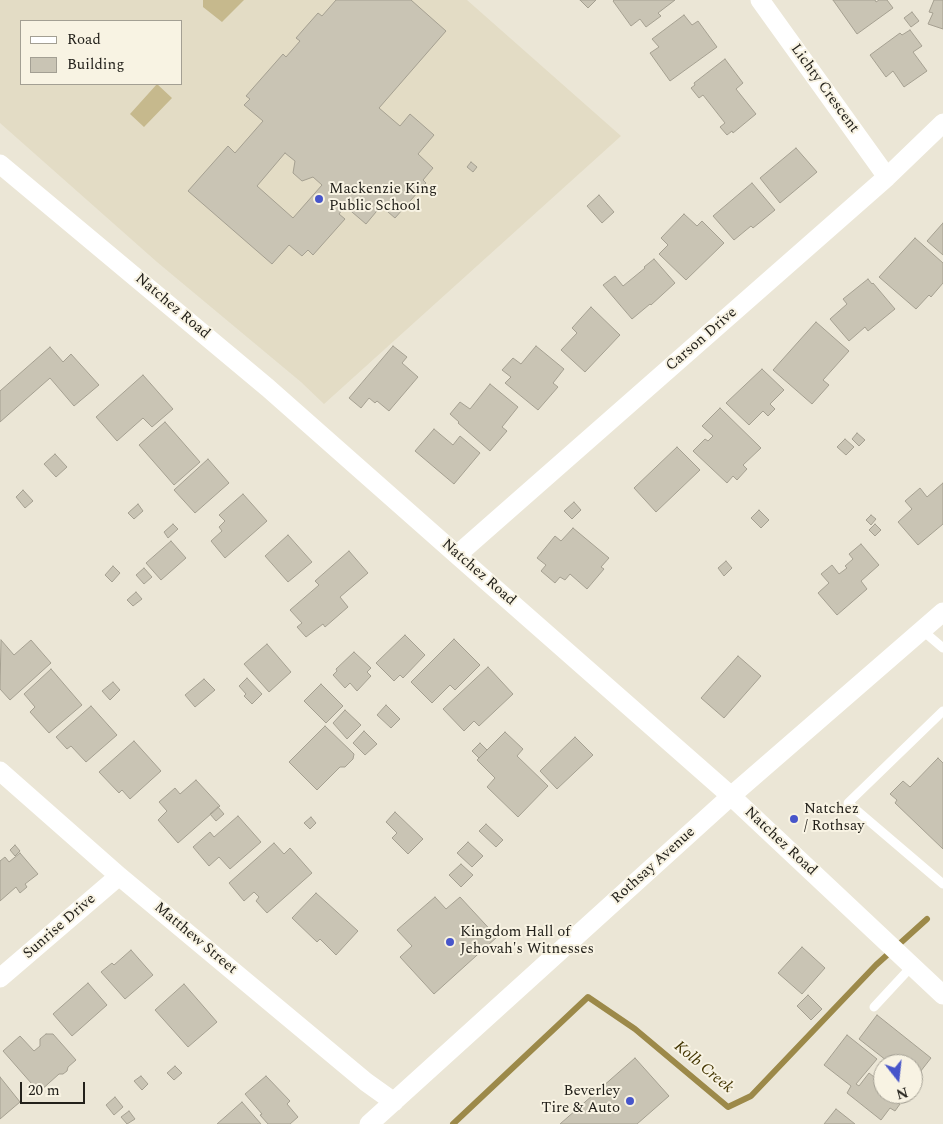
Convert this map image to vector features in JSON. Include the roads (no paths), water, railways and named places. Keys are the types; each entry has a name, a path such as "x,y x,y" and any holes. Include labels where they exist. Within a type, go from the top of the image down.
{"street":[{"name":"Lichty Crescent","path":"760,0 887,177"},
{"name":"Carson Drive","path":"457,554 887,177 943,123"},
{"name":"Natchez Road","path":"0,164 268,388 457,554 731,796 943,995"},
{"name":"Rothsay Avenue","path":"369,1124 731,796 943,612"},
{"name":"Matthew Street","path":"0,771 119,876 366,1082 394,1102"},
{"name":"Sunrise Drive","path":"0,978 119,876"}],"lane":[{"path":"922,630 943,648"},
{"path":"943,711 848,803 943,884"},
{"path":"874,1007 907,961"}],"waterway":[{"name":"Kolb Creek","path":"453,1124 588,997 635,1029 728,1107 751,1096 876,965 927,919"}],"place":[{"name":"Mackenzie King Public School","path":"319,199"},
{"name":"Natchez / Rothsay","path":"794,819"},
{"name":"Kingdom Hall of Jehovah's Witnesses","path":"450,942"},
{"name":"Beverley Tire & Auto","path":"630,1101"}]}
